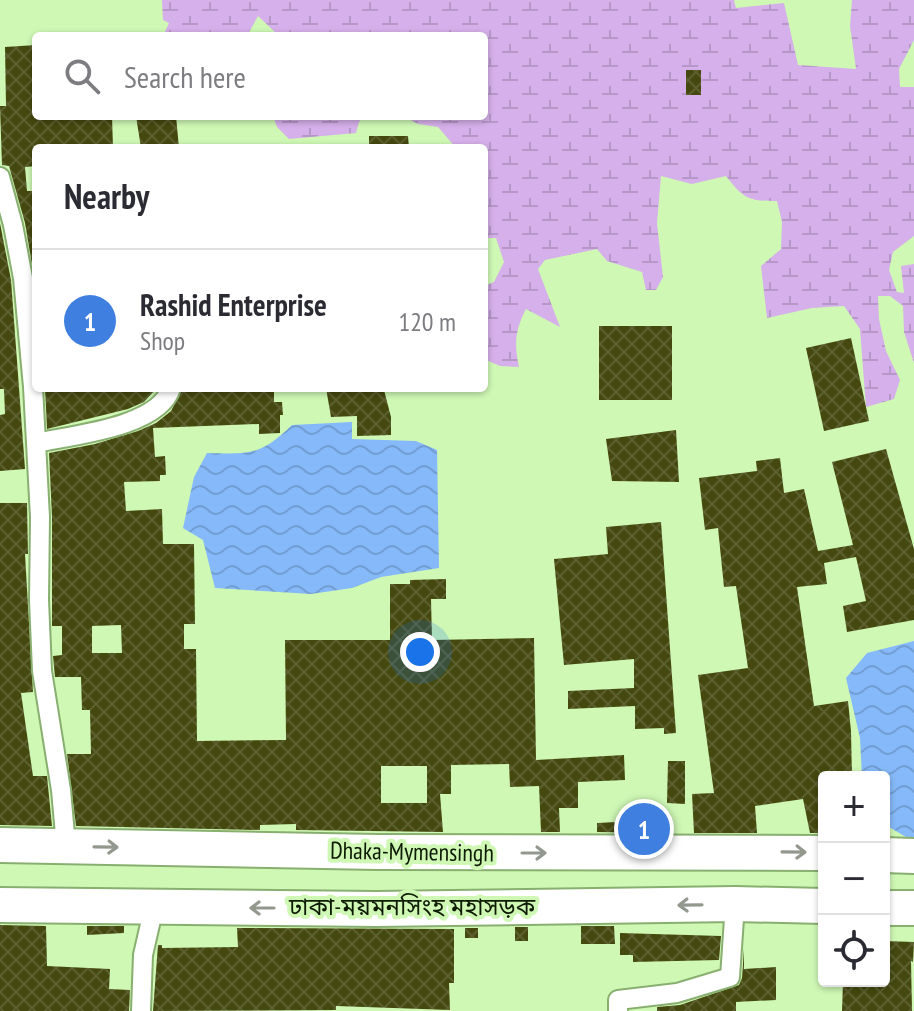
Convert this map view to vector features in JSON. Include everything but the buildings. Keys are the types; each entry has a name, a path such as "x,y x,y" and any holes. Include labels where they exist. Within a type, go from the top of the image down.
{"highway":[{"name":"Dhaka-Mymensingh","path":"0,845 378,852 818,853"},
{"path":"890,855 914,856"},
{"name":"ঢাকা-ময়মনসিংহ মহাসড়ক","path":"0,905 376,909 735,904 818,906"},
{"path":"890,908 914,908"}],"street":[{"path":"0,177 23,278 40,517 42,671 61,790 66,846"},
{"path":"36,443 138,420 156,410 170,392"},
{"path":"618,1011 618,1000 677,993 730,977 735,904"},
{"path":"141,1011 143,955 154,907"}],"green space":[{"path":"162,0 734,0 736,8 784,3 798,65 856,69 850,26 852,0 914,0 914,40 899,69 900,87 914,87 914,236 893,252 889,270 897,292 904,293 901,266 914,264 914,363 904,332 903,306 890,296 878,296 879,319 886,351 900,380 894,399 866,407 860,329 844,306 812,308 767,318 761,266 781,249 782,222 777,201 747,197 726,176 692,184 661,176 657,223 663,277 656,290 646,290 642,272 607,261 597,249 545,260 538,269 560,327 526,309 516,337 519,367 500,366 488,361 488,284 494,282 504,262 496,238 488,238 488,144 453,144 438,127 410,120 488,120 488,32 275,32 258,16 249,32 165,32 169,23 163,20"},
{"path":"274,120 361,120 356,133 289,139"}],"water":[{"path":"352,422 352,439 416,441 437,450 439,568 381,577 352,588 311,594 215,588 203,540 183,528 194,477 207,453 254,451 271,443 292,425"},
{"path":"914,641 914,840 890,828 890,771 862,771 860,738 846,678 867,653"}],"place":[{"name":"Rashid Enterprise","path":"644,829"}]}
